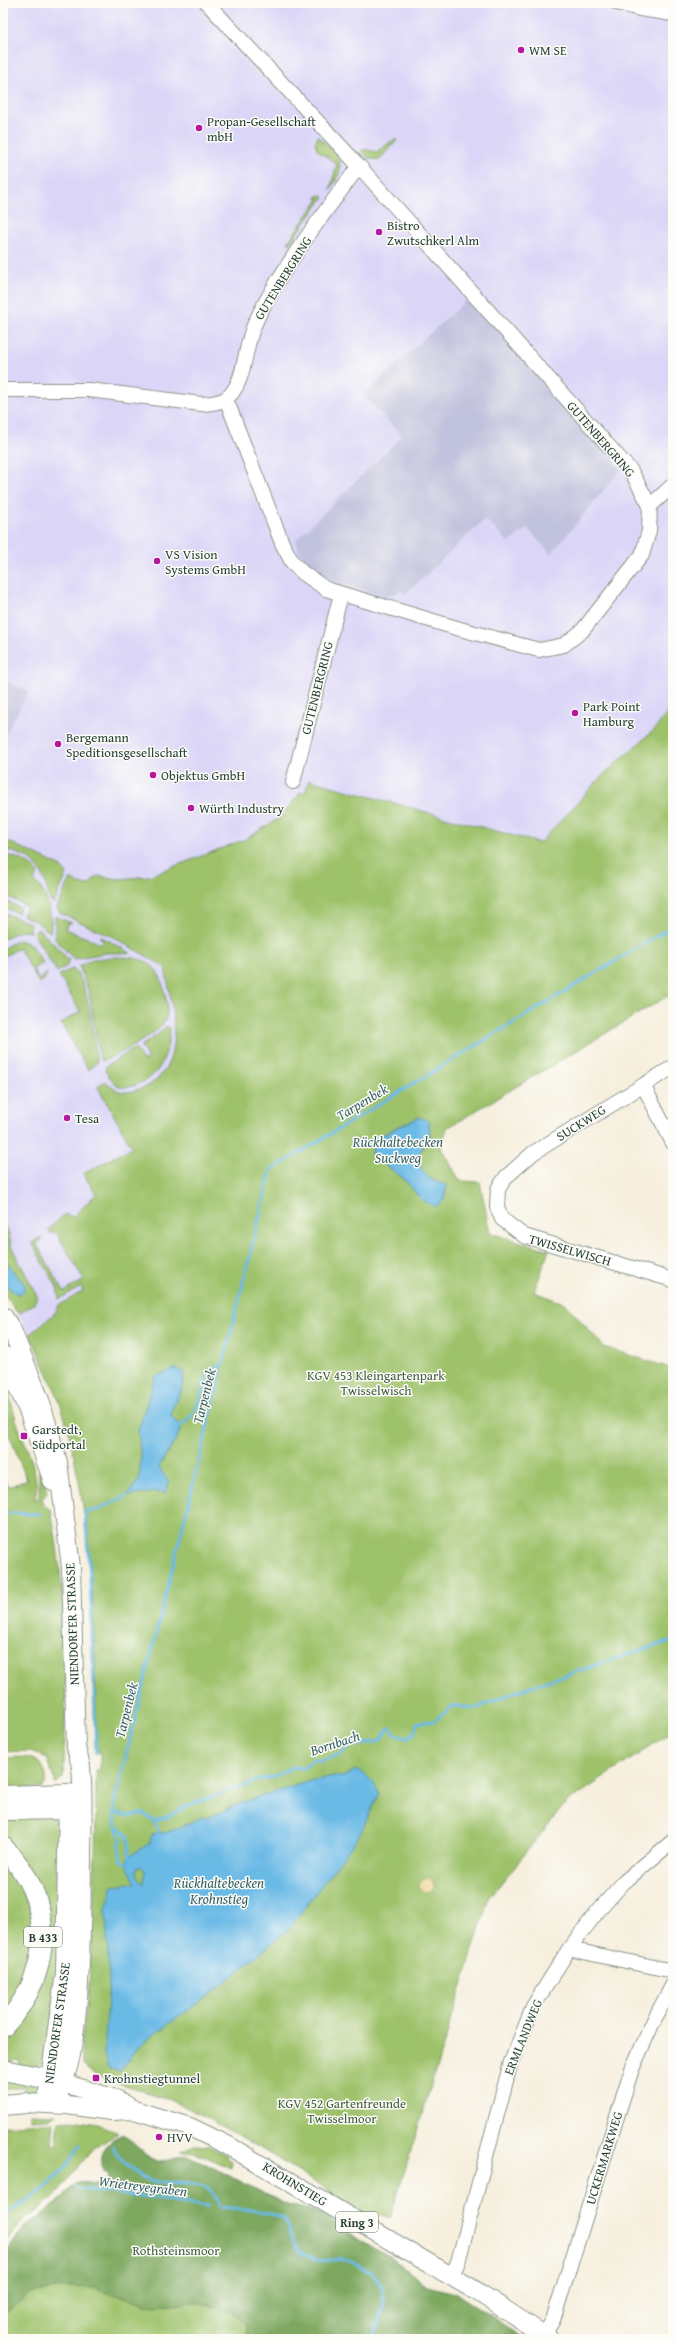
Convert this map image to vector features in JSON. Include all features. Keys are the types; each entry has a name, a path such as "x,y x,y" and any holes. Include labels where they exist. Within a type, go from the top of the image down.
{"highway":[{"path":"3,1796 73,1801"},
{"path":"3,1810 73,1801"},
{"name":"B 433","path":"3,1847 20,1865 31,1886 39,1907 43,1930 41,1952 35,1978 21,2004 3,2027"},
{"name":"KROHNSTIEG","path":"3,2070 57,2081"},
{"name":"KROHNSTIEG","path":"3,2105 26,2103"}],"main road":[{"name":"NIENDORFER STRASSE","path":"6,1328 40,1400 52,1438 58,1462 61,1501 71,1574 76,1747 69,1766 73,1801 65,1973 60,2016 57,2081 48,2090 52,2104"},
{"name":"NIENDORFER STRASSE","path":"3,1355 28,1410 61,1501"},
{"name":"KROHNSTIEG","path":"57,2081 116,2099 134,2110 190,2127 227,2145 451,2277 547,2337"},
{"name":"KROHNSTIEG","path":"26,2103 52,2104 111,2111 134,2110"}],"street":[{"name":"GUTENBERGRING","path":"207,3 359,166 631,471 650,506"},
{"path":"617,3 640,9 673,14"},
{"name":"GUTENBERGRING","path":"226,399 237,385 247,344 264,304 284,272 359,166"},
{"path":"3,390 89,390 202,404 215,403 226,399 269,513 292,562 313,582 341,594 460,630 539,650 564,645 582,631 642,555 649,531 650,506 673,485"},
{"name":"GUTENBERGRING","path":"293,782 341,594"},
{"name":"SUCKWEG","path":"498,1189 513,1169 533,1153 673,1067"},
{"path":"643,1085 673,1143"},
{"name":"TWISSELWISCH","path":"498,1189 497,1207 502,1219 524,1236 673,1280"},
{"name":"ERMLANDWEG","path":"451,2277 458,2262 511,2062 534,2005 569,1949 598,1911 624,1882 673,1841"},
{"path":"569,1949 673,1971"},
{"name":"UCKERMARKWEG","path":"547,2337 632,2069 654,2020 673,1984"}],"shaded area":[{"path":"3,3 673,3 673,706 655,729 603,775 540,843 309,780 305,793 300,793 281,817 246,839 149,876 120,879 97,876 164,956 184,1022 96,1290 76,1307 30,1334 3,1292"},
{"path":"471,296 621,469 551,554 527,528 509,543 485,519 405,595 401,590 386,597 341,584 307,564 299,551 296,540 402,436 363,395"},
{"path":"3,681 29,691 3,739"}],"green space":[{"path":"318,136 331,149 339,160 339,173 330,190 337,164 317,150 315,142"},
{"path":"395,139 397,140 379,160 368,158 361,151 364,149 376,152"},
{"path":"320,195 324,197 289,244 288,242 319,199 316,197"},
{"path":"673,706 673,993 447,1128 441,1148 460,1181 480,1182 490,1233 549,1250 534,1292 566,1304 604,1347 673,1369 673,1731 566,1803 489,1898 390,2218 374,2212 366,2215 266,2152 215,2122 162,2097 119,2084 96,2075 87,2069 83,2064 81,2057 83,2026 89,1984 95,1850 96,1770 100,1770 100,1752 96,1752 94,1625 91,1582 82,1498 64,1415 53,1385 30,1334 55,1313 58,1306 83,1291 81,1287 59,1299 57,1287 32,1243 41,1237 42,1239 36,1243 64,1292 84,1280 56,1232 51,1234 48,1230 65,1214 73,1217 96,1194 83,1174 132,1147 97,1086 106,1081 115,1089 127,1092 149,1085 161,1075 169,1062 173,1047 174,1031 171,997 165,967 115,938 60,913 57,908 70,879 79,884 89,885 97,876 120,879 149,876 246,839 281,817 300,793 305,793 309,780 540,843 603,775 655,729","holes":["420,1117 430,1136 417,1157 422,1170 431,1181 421,1199 403,1178 371,1155 375,1140 393,1129"]},
{"path":"3,839 60,866 67,874 54,903 50,901 44,881 37,866 24,856 3,850"},
{"path":"3,855 23,860 38,873 34,881 42,890 48,904 51,920 50,932 35,921 22,915 27,907 3,894"},
{"path":"3,899 20,908 18,913 3,908"},
{"path":"3,913 30,923 30,932 20,931 3,939"},
{"path":"55,916 72,923 68,923 65,929 101,944 103,939 99,937 100,936 131,953 105,953 74,959 55,939"},
{"path":"37,929 41,931 69,960 67,966 57,972 33,933"},
{"path":"18,940 31,944 43,963 33,969 39,980 47,973 45,979 39,983 19,948 3,957 3,948"},
{"path":"127,957 145,961 156,970 163,986 166,998 167,1013 166,1019 160,1027 145,1039 103,1061 100,1059 89,992 79,966 93,959"},
{"path":"73,969 79,975 90,1012 97,1062 88,1070 61,1023 80,1012 59,975"},
{"path":"166,1026 170,1028 165,1054 159,1068 147,1080 136,1085 131,1087 117,1086 105,1071 106,1066 135,1048 143,1061 148,1059 141,1046 157,1035"},
{"path":"3,1224 9,1234 11,1246 37,1296 34,1304 20,1313 16,1311 3,1292 3,1276 10,1290 25,1288 3,1256"},
{"path":"3,1377 18,1427 36,1477 35,1499 39,1499 39,1471 42,1471 47,1493 42,1499 44,1505 51,1510 56,1542 65,1638 65,1703 63,1777 56,1784 46,1758 31,1751 3,1752 3,1477 8,1487 27,1480 3,1419"},
{"path":"22,1757 33,1759 38,1762 46,1774 46,1780 43,1787 3,1791 3,1758"},
{"path":"3,1815 53,1818 59,1827 61,1957 47,2059 33,2068 19,2066 20,2061 13,2060 12,2065 3,2064 3,2033 47,1949 3,1840"},
{"path":"3,1853 29,1893 36,1954 3,2019"},
{"path":"3,2075 39,2081 40,2091 25,2092 24,2087 3,2090"},
{"path":"30,2113 56,2114 48,2119 30,2120"},
{"path":"72,2120 98,2124 118,2133 93,2149 53,2198 22,2221 3,2246 3,2126 54,2122 52,2144 56,2146 59,2121"},
{"name":"Rothsteinsmoor","path":"121,2135 126,2137 155,2160 165,2162 188,2155 287,2205 314,2211 400,2264 381,2339 3,2339 3,2257 24,2227 51,2208 78,2182 107,2185 109,2175 102,2169 102,2152 111,2141"},
{"name":"Rothsteinsmoor","path":"121,2135 126,2137 155,2160 165,2162 188,2155 287,2205 314,2211 400,2264 427,2286 456,2293 525,2339 247,2339 247,2325 229,2312 200,2303 145,2305 93,2288 68,2287 30,2293 3,2315 3,2257 24,2227 51,2208 78,2182 107,2185 109,2175 102,2169 102,2152 111,2141"},
{"path":"195,2145 208,2146 227,2155 228,2159 232,2161 231,2168 195,2152 180,2151"}],"sand":[{"path":"423,1878 429,1878 433,1882 433,1888 429,1892 423,1892 419,1888 419,1882"}],"water":[{"name":"Rückhaltebecken Suckweg","path":"420,1117 429,1121 430,1136 417,1157 419,1163 427,1176 435,1181 447,1185 444,1199 435,1207 421,1199 403,1178 371,1155 375,1140 393,1129"},
{"path":"3,1256 11,1269 25,1285 23,1293 18,1294 9,1288 6,1283 4,1278"},
{"path":"176,1368 184,1373 181,1392 174,1404 171,1416 181,1426 178,1436 159,1467 169,1483 166,1493 156,1492 126,1496 139,1480 141,1459 138,1431 155,1377"},
{"name":"Rückhaltebecken Krohnstieg","path":"356,1770 370,1779 379,1794 359,1836 287,1931 208,1996 152,2036 138,2048 120,2071 108,2068 104,2054 109,1983 106,1909 113,1886 127,1883 136,1884 126,1863 129,1856 150,1843 152,1834 159,1832 166,1833 202,1817 207,1818 246,1801 310,1781 334,1776 343,1777","holes":["137,1867 142,1867 145,1871 144,1884 137,1874"]}],"waterway":[{"name":"Tarpenbek","path":"129,1864 121,1861 119,1845 121,1839 115,1819 114,1804 271,1170 673,926"},
{"path":"181,1426 188,1420 196,1408 208,1372 221,1364"},
{"path":"84,1512 97,1510 126,1496"},
{"path":"85,1512 90,1574 96,1753"},
{"path":"3,1513 40,1514"},
{"name":"Bornbach","path":"159,1835 154,1821 170,1816 186,1806 224,1793 229,1789 246,1786 259,1779 271,1778 293,1767 304,1768 314,1759 320,1761 342,1754 347,1747 380,1741 389,1728 392,1729 396,1735 407,1738 414,1733 417,1723 434,1721 453,1706 477,1708 520,1690 673,1640"},
{"path":"115,1812 129,1816 135,1816 142,1813 154,1821"},
{"path":"118,1827 126,1834 128,1838 130,1858"},
{"name":"Tarpenbek","path":"3,2217 49,2185 65,2168 80,2145"},
{"path":"113,2146 116,2153 126,2165 147,2179 162,2183 197,2184 211,2190 220,2207 246,2209 275,2215 287,2224 293,2244 302,2253 320,2261 339,2259 349,2261 368,2270 376,2277 381,2285 383,2293 382,2311 373,2339"},
{"name":"Wrietreyegraben","path":"75,2188 208,2206"}],"place":[{"name":"WM SE","path":"521,50"},
{"name":"Propan-Gesellschaft mbH","path":"199,128"},
{"name":"Bistro Zwutschkerl Alm","path":"379,232"},
{"name":"VS Vision Systems GmbH","path":"157,561"},
{"name":"Park Point Hamburg","path":"575,713"},
{"name":"Bergemann Speditionsgesellschaft","path":"58,744"},
{"name":"Objektus GmbH","path":"153,775"},
{"name":"Würth Industry","path":"191,808"},
{"name":"Tesa","path":"67,1118"},
{"name":"Garstedt, Südportal","path":"24,1436"},
{"name":"Krohnstiegtunnel","path":"96,2078"},
{"name":"HVV","path":"159,2137"}],"park label":[{"name":"KGV 453 Kleingartenpark Twisselwisch","path":"376,1382"},
{"name":"KGV 452 Gartenfreunde Twisselmoor","path":"342,2110"}]}
